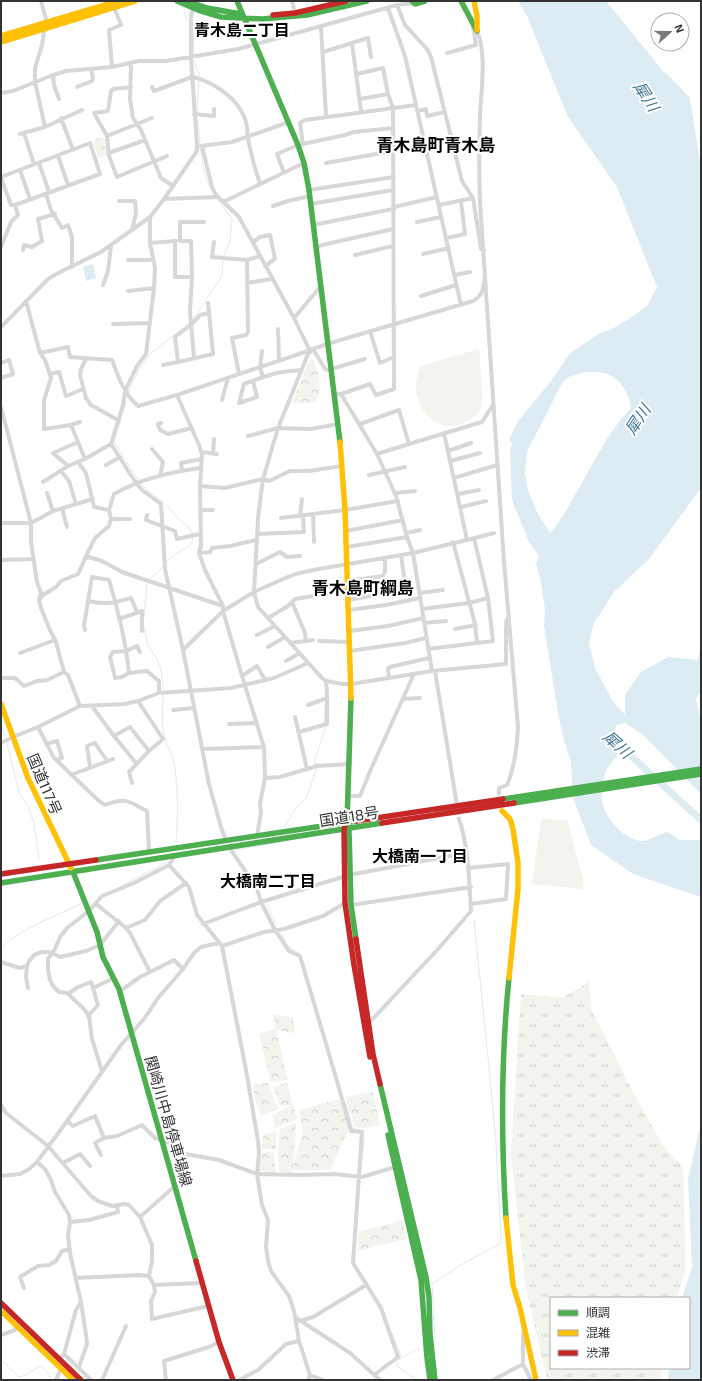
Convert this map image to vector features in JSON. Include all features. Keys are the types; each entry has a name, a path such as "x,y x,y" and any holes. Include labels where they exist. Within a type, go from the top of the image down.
{"main road":[{"path":"1,42 108,2 118,1"},
{"path":"1,36 45,26 135,1"},
{"path":"177,1 243,16 284,19 306,16 366,1"},
{"path":"187,1 195,4"},
{"path":"237,1 300,145 310,193 310,204 338,424 348,564 351,684 350,764 346,829 348,904 366,1024 421,1280 426,1358 430,1380"},
{"path":"243,16 295,13 346,1"},
{"path":"412,2 415,4 425,1"},
{"path":"461,1 477,31"},
{"path":"474,1 478,16 477,31"},
{"name":"国道117号","path":"1,704 31,785 73,872"},
{"name":"国道18号","path":"1,883 346,829 701,769"},
{"name":"国道18号","path":"1,874 347,822 701,774"},
{"path":"502,810 510,819 518,863 517,896 507,996 504,1050 503,1110 506,1217 513,1285 520,1308 536,1380"},
{"name":"関崎川中島停車場線","path":"73,872 97,932 103,957 114,978 119,992 175,1186 201,1283 232,1380"},
{"path":"366,1024 426,1276 435,1380"},
{"path":"1,1303 81,1380"},
{"path":"1,1311 73,1380"}],"street":[{"path":"41,1 46,19 42,45 35,68 35,82 45,127"},
{"path":"292,1 295,13"},
{"path":"314,1 315,9"},
{"path":"1,93 13,91 66,71 112,67 130,63 191,58 238,49 412,2"},
{"path":"1,327 48,279 111,246 150,217 196,151 197,146 191,58 191,16 195,4"},
{"path":"397,5 405,25 427,49 431,57 462,181 473,198 481,249 484,250"},
{"path":"112,67 109,30 121,25 114,7"},
{"path":"388,8 405,56 461,305"},
{"path":"447,53 476,45 473,23"},
{"path":"321,27 326,116"},
{"path":"477,31 480,40 482,68 479,174 485,276 508,618 518,727 517,751 509,781 507,785 500,788 499,794"},
{"path":"323,52 368,38 371,57"},
{"path":"352,43 361,111"},
{"path":"130,63 132,115 145,140 161,178 173,186"},
{"path":"334,394 341,394 370,384 376,395 394,389 394,108 388,94 383,68 357,74"},
{"path":"77,87 92,81 93,78 90,69"},
{"path":"53,75 54,85 59,99"},
{"path":"152,87 154,91 192,77 208,82 220,89 239,106 246,123 260,184"},
{"path":"131,87 113,89 111,91 108,111 94,113 107,136 109,153 116,177 168,156"},
{"path":"360,99 388,94"},
{"path":"300,145 300,123 305,120 361,111 416,105"},
{"path":"194,114 214,116 214,109"},
{"path":"418,111 426,109 427,116 445,112"},
{"path":"34,164 22,134 45,127 82,110"},
{"path":"62,118 73,150"},
{"path":"107,136 152,118"},
{"path":"197,146 232,142 289,122"},
{"path":"284,173 276,154 300,145 354,132 393,128"},
{"path":"109,153 145,140"},
{"path":"90,144 100,174 16,205 11,205 1,178 73,150 90,144"},
{"path":"202,146 212,187 216,197 239,217 294,318 309,349 313,349 325,369 331,370 365,359"},
{"path":"326,163 393,151"},
{"path":"58,156 68,186"},
{"path":"39,163 51,210 55,214 62,228 68,225 72,237 72,267"},
{"path":"223,202 304,163"},
{"path":"20,170 30,200"},
{"path":"273,206 310,193 394,177"},
{"path":"310,204 393,190"},
{"path":"164,199 216,197"},
{"path":"313,225 394,208 437,197"},
{"path":"439,205 473,198"},
{"path":"119,201 135,201 136,213 132,230"},
{"path":"447,238 465,234 461,201"},
{"path":"1,246 4,242 11,222 18,215 16,205"},
{"path":"22,250 24,245 32,247 42,241 38,219 55,214"},
{"path":"43,482 68,466 85,459 111,444 137,366 146,354 154,288 154,268 150,243 150,217"},
{"path":"417,222 441,217"},
{"path":"180,241 180,222 204,222"},
{"path":"316,248 322,244 393,229"},
{"path":"253,242 260,237 270,235 275,259 265,266"},
{"path":"174,241 175,277 192,277"},
{"path":"150,243 191,241 192,277 190,312 194,358"},
{"path":"214,242 212,257 247,260 260,256"},
{"path":"103,285 108,271 111,246"},
{"path":"355,255 393,246"},
{"path":"423,254 449,248"},
{"path":"128,260 153,260"},
{"path":"239,374 232,338 246,335 248,332 247,260"},
{"path":"455,275 470,272"},
{"path":"40,353 68,346 70,357 112,360 127,393 138,406 260,368 327,344 473,301 480,297 482,293 485,276"},
{"path":"247,283 272,279"},
{"path":"421,296 456,285"},
{"path":"294,318 320,286"},
{"path":"128,290 154,288"},
{"path":"26,301 40,353 46,360 50,374 44,400 44,429 71,425 80,422"},
{"path":"163,365 213,354 208,303"},
{"path":"178,362 175,337 192,324 200,315 209,313"},
{"path":"113,324 150,322"},
{"path":"278,329 279,361"},
{"path":"370,331 380,363 394,357"},
{"path":"313,349 308,354 278,428 263,479 256,540 254,592 258,607 322,678 326,681 342,684 351,684 434,671 506,664 506,622 508,618"},
{"path":"262,351 260,368 263,377"},
{"path":"86,358 80,375 83,389 91,405 118,420"},
{"path":"1,363 9,360 12,374 1,378"},
{"path":"253,381 257,397 239,403 244,384 263,377 284,371 289,372 301,370"},
{"path":"50,374 59,372 66,396 83,389"},
{"path":"222,400 228,378"},
{"path":"341,394 378,454 398,501 406,535 413,553 429,658 434,671 456,799"},
{"path":"177,395 192,428 202,459 200,468 201,545 199,553 223,609 264,747 265,778 257,836"},
{"path":"378,454 482,422 493,405"},
{"path":"1,407 31,523 31,542 40,593 39,600 55,640 64,672 68,675 80,706"},
{"path":"360,424 399,410 409,444"},
{"path":"161,423 158,424 160,430 168,434 192,428"},
{"path":"248,436 278,428 311,429 338,424"},
{"path":"71,425 85,459"},
{"path":"444,433 468,540"},
{"path":"201,452 215,453 214,439"},
{"path":"68,466 53,453 78,442"},
{"path":"448,451 471,443"},
{"path":"111,444 142,490 162,504 165,569 183,650 209,784 226,840 229,847 257,889 261,902 275,930 289,951 300,956 351,1131 362,1132 353,1263 381,1308 398,1357 374,1375"},
{"path":"152,449 163,462 160,476"},
{"path":"450,461 480,453"},
{"path":"106,465 120,457"},
{"path":"182,470 181,463 202,459"},
{"path":"78,462 86,474 94,507 109,510"},
{"path":"454,478 497,465"},
{"path":"200,486 225,488 263,479 268,481 290,471 309,471 342,466"},
{"path":"369,475 405,467"},
{"path":"39,600 56,587 61,581 78,574 95,538 109,526 112,519 109,510 114,494 138,482 182,470 200,468"},
{"path":"61,470 69,481 76,504"},
{"path":"458,494 479,490"},
{"path":"395,493 415,491"},
{"path":"47,493 53,511"},
{"path":"257,534 304,532 301,516 302,499"},
{"path":"1,523 31,523 53,511 93,500"},
{"path":"280,518 345,510 398,501"},
{"path":"461,507 486,501"},
{"path":"62,508 67,527"},
{"path":"200,510 213,510"},
{"path":"147,514 146,520 175,531 177,539 200,534"},
{"path":"313,514 314,542"},
{"path":"112,519 130,519"},
{"path":"346,530 403,520"},
{"path":"347,547 406,535 420,530"},
{"path":"183,650 223,609 254,592 296,574 413,553 494,533"},
{"path":"428,649 493,641 488,598 474,538"},
{"path":"199,553 210,552 212,548 230,546 256,540"},
{"path":"453,542 476,625 477,642"},
{"path":"256,564 280,552 286,557 300,556"},
{"path":"401,555 405,584"},
{"path":"85,559 89,557 96,558 122,572 223,609"},
{"path":"348,581 383,576 385,571 385,558"},
{"path":"1,560 34,559"},
{"path":"85,630 84,626 92,577 108,580 116,603 129,673"},
{"path":"268,618 296,599 348,590"},
{"path":"349,610 386,605 443,590"},
{"path":"348,600 377,595"},
{"path":"88,601 103,605 116,603 131,598 137,612"},
{"path":"422,609 469,603 488,598"},
{"path":"292,602 306,641"},
{"path":"119,619 142,611 142,631"},
{"path":"350,631 423,621 446,621"},
{"path":"455,629 476,625"},
{"path":"257,635 275,626"},
{"path":"268,646 285,637"},
{"path":"350,651 426,638"},
{"path":"20,653 55,640"},
{"path":"290,643 313,640"},
{"path":"320,640 350,642"},
{"path":"140,652 137,646 126,651 113,652 110,657 115,678 122,677 129,673 147,671 159,681 159,693"},
{"path":"286,661 300,653"},
{"path":"389,678 388,669 390,667 429,658"},
{"path":"1,743 38,727 80,706 115,705 138,701 159,693 231,688 265,680 308,663"},
{"path":"242,676 258,666 265,680"},
{"path":"1,678 15,678 24,686 37,681 47,680 64,672"},
{"path":"347,796 360,796 414,674"},
{"path":"298,732 327,724 328,694 326,681"},
{"path":"308,705 327,698"},
{"path":"403,699 420,698"},
{"path":"132,783 129,772 149,750 163,740 138,701"},
{"path":"92,706 136,763"},
{"path":"173,710 194,708"},
{"path":"295,717 307,769"},
{"path":"229,724 257,723"},
{"path":"38,727 56,760 99,801 105,805 118,800 124,800 147,811 149,851"},
{"path":"114,736 130,727 149,750"},
{"path":"46,744 57,741 62,758 56,760"},
{"path":"90,767 87,746 95,743 107,761"},
{"path":"203,749 264,747"},
{"path":"71,775 113,759"},
{"path":"265,778 280,777 318,766 350,764"},
{"path":"366,1024 471,911 468,868 462,827 459,818"},
{"path":"203,924 261,902 347,876 466,853"},
{"path":"102,1071 92,1039 88,1016 84,1009 68,994 56,990 50,980 48,959 60,936 67,928 89,911 102,896 134,883 169,865 173,859 173,856"},
{"path":"468,868 508,864 506,899 471,904"},
{"path":"169,865 189,887 195,911 203,924 220,944 246,1070 258,1141 259,1153 256,1174 262,1205 268,1220 266,1247 268,1261 271,1271 289,1296 294,1311 299,1341 310,1375 308,1380"},
{"path":"126,928 145,920 160,901 186,883"},
{"path":"1,1176 20,1174 37,1162 131,1032 183,969 194,953 201,947 284,929 323,916 348,904 470,888"},
{"path":"96,904 126,928 141,952 150,972"},
{"path":"28,988 26,977 30,958 47,951 53,952 60,956 86,951 100,945 118,921"},
{"path":"119,992 150,972 174,960 183,969"},
{"path":"1,962 20,968 28,966"},
{"path":"93,988 114,978"},
{"path":"68,994 78,987 90,982 98,1005 88,1016"},
{"path":"1,1105 6,1114 48,1146 91,1196 98,1201 112,1206 125,1204 130,1205 140,1217 152,1245 152,1261 149,1276 155,1292 151,1302 152,1319 208,1306"},
{"path":"67,1121 73,1126 95,1116 104,1138"},
{"path":"101,1155 95,1143 104,1138 116,1136 142,1124 155,1138 170,1143 180,1153 219,1160 256,1174 301,1176 335,1174 360,1177 396,1167"},
{"path":"63,1163 80,1154 90,1166"},
{"path":"37,1162 44,1169 51,1180 55,1192 69,1215 70,1222 68,1235 81,1302 87,1344 80,1367"},
{"path":"140,1217 175,1186"},
{"path":"70,1222 89,1220 118,1212 117,1206"},
{"path":"24,1288 20,1277 38,1266 49,1265 56,1261 62,1251 70,1249"},
{"path":"76,1278 140,1275 149,1276"},
{"path":"154,1286 201,1283"},
{"path":"300,1321 313,1317 366,1285"},
{"path":"59,1359 64,1354 76,1310 81,1302"},
{"path":"294,1316 350,1353 380,1380"},
{"path":"102,1380 126,1326"},
{"path":"1,1335 15,1330 18,1327"},
{"path":"524,1330 523,1364 531,1380"},
{"path":"239,1380 258,1370 286,1344 299,1341"},
{"path":"166,1380 164,1361 209,1347 219,1342"},
{"path":"64,1354 91,1380"},
{"path":"493,1380 523,1364"},
{"path":"56,1380 61,1368"},
{"path":"310,1375 323,1380"}],"green space":[{"path":"98,138 104,138 107,155 98,158 93,141"},
{"path":"479,349 482,380 482,404 480,411 471,419 456,426 440,424 428,416 423,410 417,397 416,384 420,366"},
{"path":"310,359 314,360 320,381 316,402 291,404"},
{"path":"541,819 567,820 583,879 583,889 532,884"},
{"path":"589,982 591,1009 634,1094 664,1147 683,1167 686,1268 677,1297 550,1297 550,1369 662,1369 661,1380 547,1380 526,1288 511,1154 521,994 562,998"},
{"path":"273,1015 293,1017 295,1033 276,1030 288,1080 271,1082 259,1034 275,1029"},
{"path":"268,1083 278,1109 261,1115 254,1097 254,1084"},
{"path":"287,1083 297,1119 275,1128 273,1115 292,1105 280,1105 273,1087"},
{"path":"373,1092 380,1125 366,1128 354,1127 346,1097"},
{"path":"339,1099 350,1126 330,1170 292,1170 291,1175 279,1171 278,1149 280,1129 296,1123 293,1167 303,1132 299,1110"},
{"path":"276,1131 276,1149 262,1149 263,1135"},
{"path":"263,1151 274,1153 276,1175 257,1170"},
{"path":"403,1220 406,1239 357,1251 359,1232"}],"water":[{"path":"518,1 606,1 663,71 690,98 701,168 701,488 649,559 613,593 594,622 589,643 595,668 611,698 625,714 625,695 641,672 668,657 698,660 701,642 701,691 696,699 701,721 701,794 642,734 625,723 617,725 614,732 617,756 606,772 602,784 602,801 607,815 617,828 630,838 644,841 667,832 680,840 701,840 701,897 633,874 591,845 573,798 571,762 559,719 544,626 545,610 541,582 536,564 539,556 529,542 512,500 510,451 512,443 509,440 518,421 549,384 569,354 600,333 612,329 626,321 647,306 657,287 617,187 568,117 527,16","holes":["585,372 600,372 608,374 617,380 627,393 631,408 606,440 565,513 550,533 538,514 528,491 525,473 527,452 562,383 568,377"]},
{"path":"93,264 96,278 86,281 83,267"},
{"path":"701,1123 701,1380 668,1380 669,1369 690,1369 690,1297 682,1297 692,1268 688,1179"}],"waterway":[{"path":"184,12 188,21"},
{"path":"193,33 194,54"},
{"path":"194,61 200,76"},
{"path":"197,113 199,81"},
{"path":"198,121 200,144"},
{"path":"200,148 205,175 210,187"},
{"path":"217,198 232,219 230,241 224,256"},
{"path":"194,318 222,276 223,260"},
{"path":"128,393 138,371 150,354 189,323"},
{"path":"126,396 125,406 114,442 139,481"},
{"path":"141,484 163,502 181,521 189,527 192,534"},
{"path":"256,519 260,487"},
{"path":"166,562 189,546 193,537"},
{"path":"150,579 163,567"},
{"path":"144,618 147,583"},
{"path":"144,627 148,646 157,659 161,669 163,690"},
{"path":"163,695 163,730 174,764 176,777 176,842"},
{"path":"324,722 325,703"},
{"path":"1,724 5,737"},
{"path":"318,764 314,763 326,727"},
{"name":"犀川","path":"608,735 701,820"},
{"path":"7,743 19,792 28,807 34,823 39,860"},
{"path":"285,826 299,804 306,799 317,768"},
{"path":"235,853 235,850 280,842"},
{"path":"238,857 254,881"},
{"path":"121,886 165,863"},
{"path":"266,903 276,924"},
{"path":"1,947 29,928 81,904"},
{"path":"435,1338 432,1284 464,1263 500,1244 501,1239 496,1143 474,920"},
{"path":"280,932 289,947 299,953"},
{"path":"345,1101 353,1129 363,1130 364,1132"},
{"path":"361,1170 364,1138"},
{"path":"392,1334 401,1356 400,1359"},
{"path":"417,1380 398,1367 396,1362 419,1348"},
{"path":"1,1360 19,1377 42,1366 52,1380"}],"tunnel":[{"path":"456,799 459,819"}],"traffic: fast":[{"path":"177,1 198,10 221,17 262,19 307,15 367,1"},
{"path":"187,1 207,8 241,14"},
{"path":"237,1 298,145 304,163 309,190 340,442"},
{"path":"412,1 415,4 425,1"},
{"path":"461,1 477,31"},
{"path":"351,698 347,822 349,830 351,905 356,939"},
{"path":"503,799 701,769"},
{"path":"514,803 701,774"},
{"path":"96,860 356,821"},
{"path":"1,883 382,823"},
{"path":"73,872 97,932 103,957 119,989 196,1261"},
{"path":"506,1218 503,1158 503,1068 509,978"},
{"path":"380,1084 426,1277 429,1297 430,1334 435,1380"},
{"path":"388,1135 421,1280 430,1380"}],"traffic: slow":[{"path":"1,36 118,1"},
{"path":"1,42 135,1"},
{"path":"474,1 477,16 477,30"},
{"path":"340,442 345,510 351,698"},
{"path":"1,704 28,778 71,868"},
{"path":"502,811 510,819 518,863 518,889 509,978"},
{"path":"506,1218 513,1285 520,1308 536,1380"},
{"path":"1,1311 73,1380"}],"traffic: jam":[{"path":"273,15 295,13 346,1"},
{"path":"356,821 503,799"},
{"path":"382,823 514,803"},
{"path":"345,826 345,903 370,1057"},
{"path":"1,874 96,860"},
{"path":"356,939 373,1054 380,1084"},
{"path":"196,1261 219,1342 233,1380"},
{"path":"1,1303 81,1380"}],"district":[{"name":"青木島二丁目","path":"242,29"},
{"name":"青木島町青木島","path":"436,144"},
{"name":"青木島町綱島","path":"363,587"},
{"name":"大橋南一丁目","path":"420,855"},
{"name":"大橋南二丁目","path":"268,880"}]}
